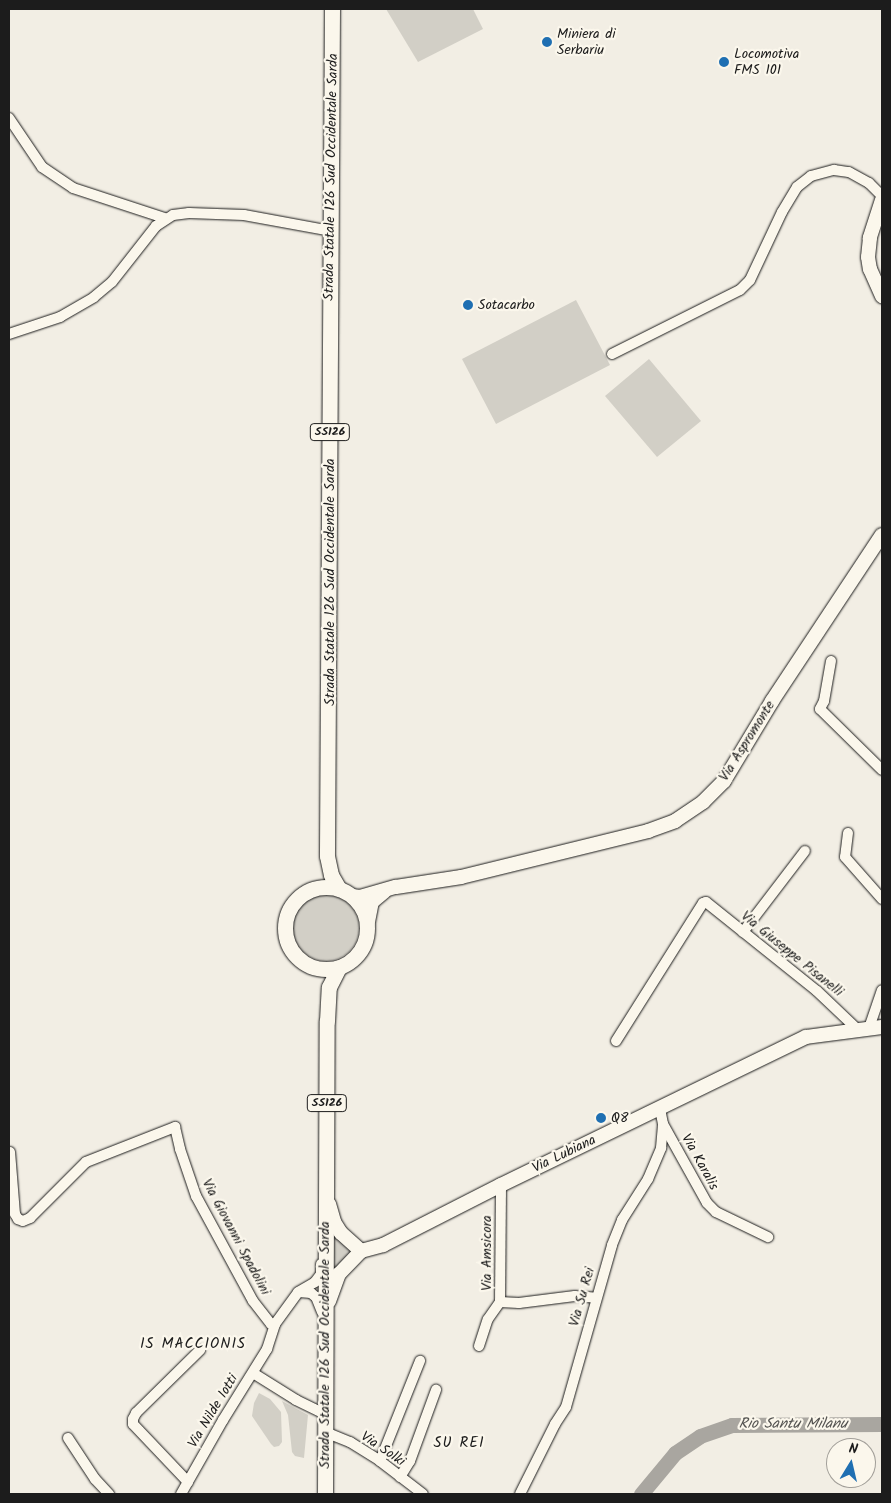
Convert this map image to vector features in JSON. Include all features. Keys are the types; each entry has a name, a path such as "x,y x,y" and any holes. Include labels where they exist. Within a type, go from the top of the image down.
{"main road":[{"name":"Strada Statale 126 Sud Occidentale Sarda","path":"327,856 332,9"},
{"path":"882,198 870,238 868,257 870,269 882,296"},
{"name":"Via Aspromonte","path":"346,893 360,897 396,887 461,877 648,832 675,821 703,802 724,781 772,701 882,535"},
{"name":"SS126","path":"327,856 317,888 306,892 296,900 289,911 285,923 286,936 293,953 303,962 314,967 322,979 326,990 328,1011"},
{"name":"SS126","path":"327,856 331,875 363,910 367,927"},
{"name":"Via Aspromonte","path":"367,927 372,902 377,896 396,887"},
{"path":"317,888 346,893"},
{"path":"314,967 326,969 339,967 350,961 360,952 365,940 367,927"},
{"name":"SS126","path":"326,1195 329,987 339,967"},
{"name":"Via Lubiana","path":"325,1329 334,1284 339,1274 361,1251 382,1245 657,1108 806,1037 870,1028"},
{"name":"Strada Statale 126 Sud Occidentale Sarda","path":"324,1494 325,1432 321,1412 325,1329 326,1195"},
{"path":"326,1195 334,1222 342,1233 361,1251"}],"street":[{"path":"9,118 42,167 73,188 165,218 189,213 244,214 331,232"},
{"path":"612,354 740,290 750,280 782,212 797,186 816,173 834,170 849,172 869,182 882,198"},
{"path":"9,334 60,317 94,297 112,282 144,239 165,218"},
{"path":"831,661 824,701 820,709 882,770"},
{"path":"848,833 845,856 882,899"},
{"path":"743,932 805,851"},
{"name":"Via Giuseppe Pisanelli","path":"616,1041 703,903 706,902 817,991 870,1028"},
{"path":"870,1028 882,990"},
{"name":"Via Su Rei","path":"520,1494 555,1424 566,1407 596,1298 622,1220 648,1179 661,1148 663,1124 661,1114 657,1108"},
{"name":"Via Karalis","path":"663,1124 707,1203 716,1212 768,1237"},
{"name":"Via Giovanni Spadolini","path":"10,1152 15,1214 18,1219 23,1221 30,1218 86,1162 175,1127 180,1149 196,1196 253,1301 271,1324 274,1324"},
{"name":"Via Amsicora","path":"479,1346 488,1319 500,1302 501,1185"},
{"name":"Via Nilde Iotti","path":"182,1494 222,1420 267,1349 274,1324 298,1292 315,1282 321,1274 321,1247 326,1234"},
{"path":"298,1292 310,1293 320,1301 325,1329"},
{"path":"500,1302 518,1303 575,1296 596,1298"},
{"path":"188,1482 133,1424 136,1413 200,1350"},
{"path":"380,1461 420,1361"},
{"path":"253,1373 296,1400 321,1412"},
{"path":"400,1477 410,1461 436,1390"},
{"name":"Via Solki","path":"325,1432 350,1442 380,1461 423,1494"},
{"path":"68,1438 95,1479 108,1494"}],"shaded area":[{"path":"386,9 473,9 483,29 418,62"},
{"path":"576,300 610,365 496,424 462,359"},
{"path":"649,359 701,421 657,457 605,396"},
{"path":"326,895 339,898 349,905 356,915 359,928 356,941 349,951 339,958 326,961 313,958 303,951 296,941 293,928 296,915 303,905 313,898"},
{"path":"333,1232 355,1252 337,1268 332,1267"},
{"path":"259,1393 270,1399 281,1412 282,1442 279,1446 274,1447 271,1444 252,1416 254,1403"},
{"path":"282,1401 308,1415 304,1458 295,1456 292,1452 288,1415"}],"waterway":[{"name":"Rio Santu Milanu","path":"641,1494 675,1453 700,1436 732,1425 882,1424"}],"place":[{"name":"Miniera di Serbariu","path":"547,42"},
{"name":"Locomotiva FMS 101","path":"724,62"},
{"name":"Sotacarbo","path":"468,305"},
{"name":"Q8","path":"601,1118"}],"district":[{"name":"IS MACCIONIS","path":"193,1345"},
{"name":"SU REI","path":"459,1444"}]}
